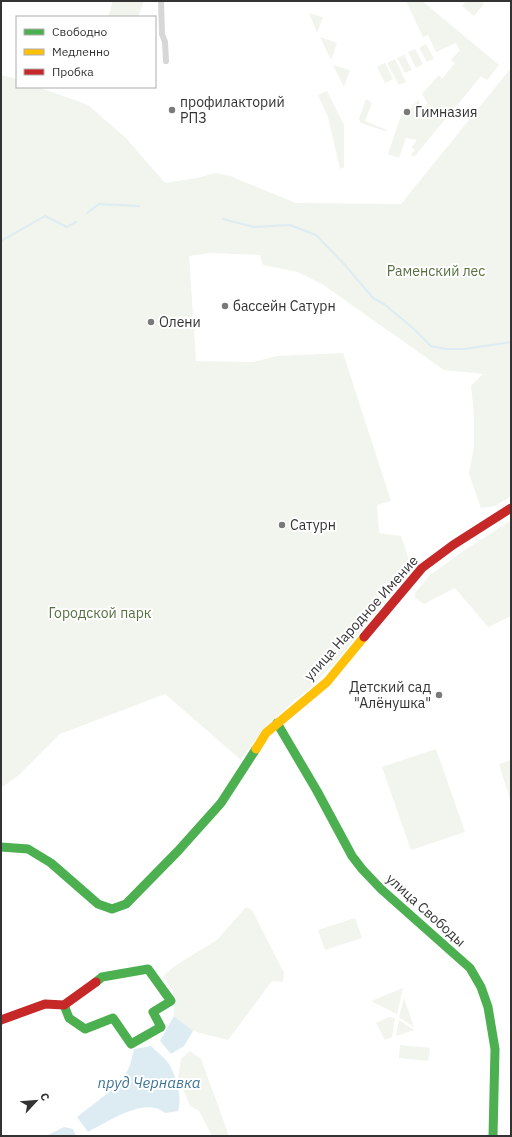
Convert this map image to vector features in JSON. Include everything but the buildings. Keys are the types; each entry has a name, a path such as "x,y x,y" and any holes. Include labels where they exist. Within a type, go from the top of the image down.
{"street":[{"path":"161,1 162,34 165,42 166,61"},
{"name":"улица Народное Имение","path":"1,847 28,849 51,863 98,904 112,909 126,904 183,846 221,803 266,733 326,682 422,568 453,545 511,508"},
{"name":"улица Свободы","path":"277,723 317,791 352,856 362,869 381,889 470,968 477,978 485,994 494,1034 493,1136"},
{"path":"1,1020 45,1004 64,1005 102,977 148,969 171,1001 153,1012 161,1027 131,1044 113,1018 85,1029 69,1018 64,1005"}],"green space":[{"path":"113,1 144,1 138,16 108,16"},
{"path":"406,1 422,1 499,65 487,80 481,76 414,157 411,154 415,150 412,147 417,140 406,138 399,158 388,154 402,113 406,114 418,100 423,110 428,104 422,94 439,75 442,79 455,63 451,60 460,50 456,43 436,52 428,35 423,37"},
{"path":"466,1 481,1 484,4 474,16 462,6"},
{"path":"309,13 323,17 317,33"},
{"path":"320,37 337,43 331,60"},
{"path":"426,44 434,59 427,62 419,48"},
{"path":"415,49 423,64 416,68 408,52"},
{"path":"404,55 412,70 405,73 397,58"},
{"path":"395,59 406,82 399,85 387,63"},
{"path":"385,63 393,79 385,83 377,67"},
{"path":"333,65 350,70 344,87"},
{"path":"511,68 511,496 495,506 481,508 469,474 474,447 474,414 471,386 483,374 444,370 322,284 298,272 263,265 260,255 210,253 189,256 196,361 253,362 277,356 343,353 391,501 377,505 379,533 401,536 412,569 335,663 307,691 295,700 261,732 241,760 165,694 60,734 19,775 1,788 1,75 16,79 16,88 41,88 88,105 126,138 165,183 197,178 216,173 230,176 296,203 401,204"},
{"path":"327,91 344,125 344,167 340,169 328,117 318,95"},
{"path":"366,99 372,103 365,121 387,130 385,131 361,123 359,119"},
{"path":"511,520 511,616 488,627 455,588 424,604 415,598 415,593 429,576 459,554"},
{"path":"436,749 465,832 411,850 382,767"},
{"path":"511,760 511,803 499,764"},
{"path":"246,907 252,910 284,973 283,982 272,981 228,1040 193,1031 174,1016 173,991 163,976 176,965 217,940"},
{"path":"355,918 362,938 325,950 318,930"},
{"path":"403,988 397,1014 371,1001"},
{"path":"404,998 414,1027 399,1017"},
{"path":"389,1017 395,1018 392,1037 385,1040 376,1023"},
{"path":"399,1020 414,1030 396,1036"},
{"path":"400,1045 430,1048 428,1061 399,1058"},
{"path":"190,1051 201,1059 229,1136 212,1136 199,1111 190,1106 178,1078 181,1059"}],"water":[{"name":"пруд Чернавка","path":"174,1016 193,1031 184,1046 171,1054 160,1041"},
{"name":"пруд Чернавка","path":"151,1046 163,1057 172,1069 178,1087 180,1100 178,1111 165,1113 157,1109 147,1107 137,1109 126,1112 88,1132 77,1117 122,1082 130,1065 134,1049"},
{"path":"64,1127 73,1129 76,1136 48,1135"}],"waterway":[{"path":"87,213 99,204 139,206"},
{"path":"1,241 45,216 67,227 76,222"},
{"path":"223,219 254,227 290,225 316,235 345,265 373,298 384,304 414,329 431,346 446,349 464,349 511,342"}],"traffic: fast":[{"path":"277,723 317,791 352,856 362,869 381,889 470,968 481,987 488,1007 495,1049 493,1136"},
{"path":"1,847 28,849 51,863 98,904 112,909 126,904 178,851 221,803 256,749"},
{"path":"64,1005 69,1018 85,1029 113,1018 131,1044 161,1027 153,1012 171,1001 148,969 102,977 96,982"}],"traffic: slow":[{"path":"256,749 266,733 327,682 364,637"}],"traffic: jam":[{"path":"364,637 422,568 453,545 511,508"},
{"path":"1,1020 45,1004 64,1005 96,982"}],"place":[{"name":"профилакторий РПЗ","path":"172,110"},
{"name":"Гимназия","path":"407,112"},
{"name":"бассейн Сатурн","path":"225,306"},
{"name":"Олени","path":"151,322"},
{"name":"Сатурн","path":"282,525"},
{"name":"Детский сад \"Алёнушка\"","path":"439,695"}],"park label":[{"name":"Раменский лес","path":"436,271"},
{"name":"Городской парк","path":"100,613"}]}
